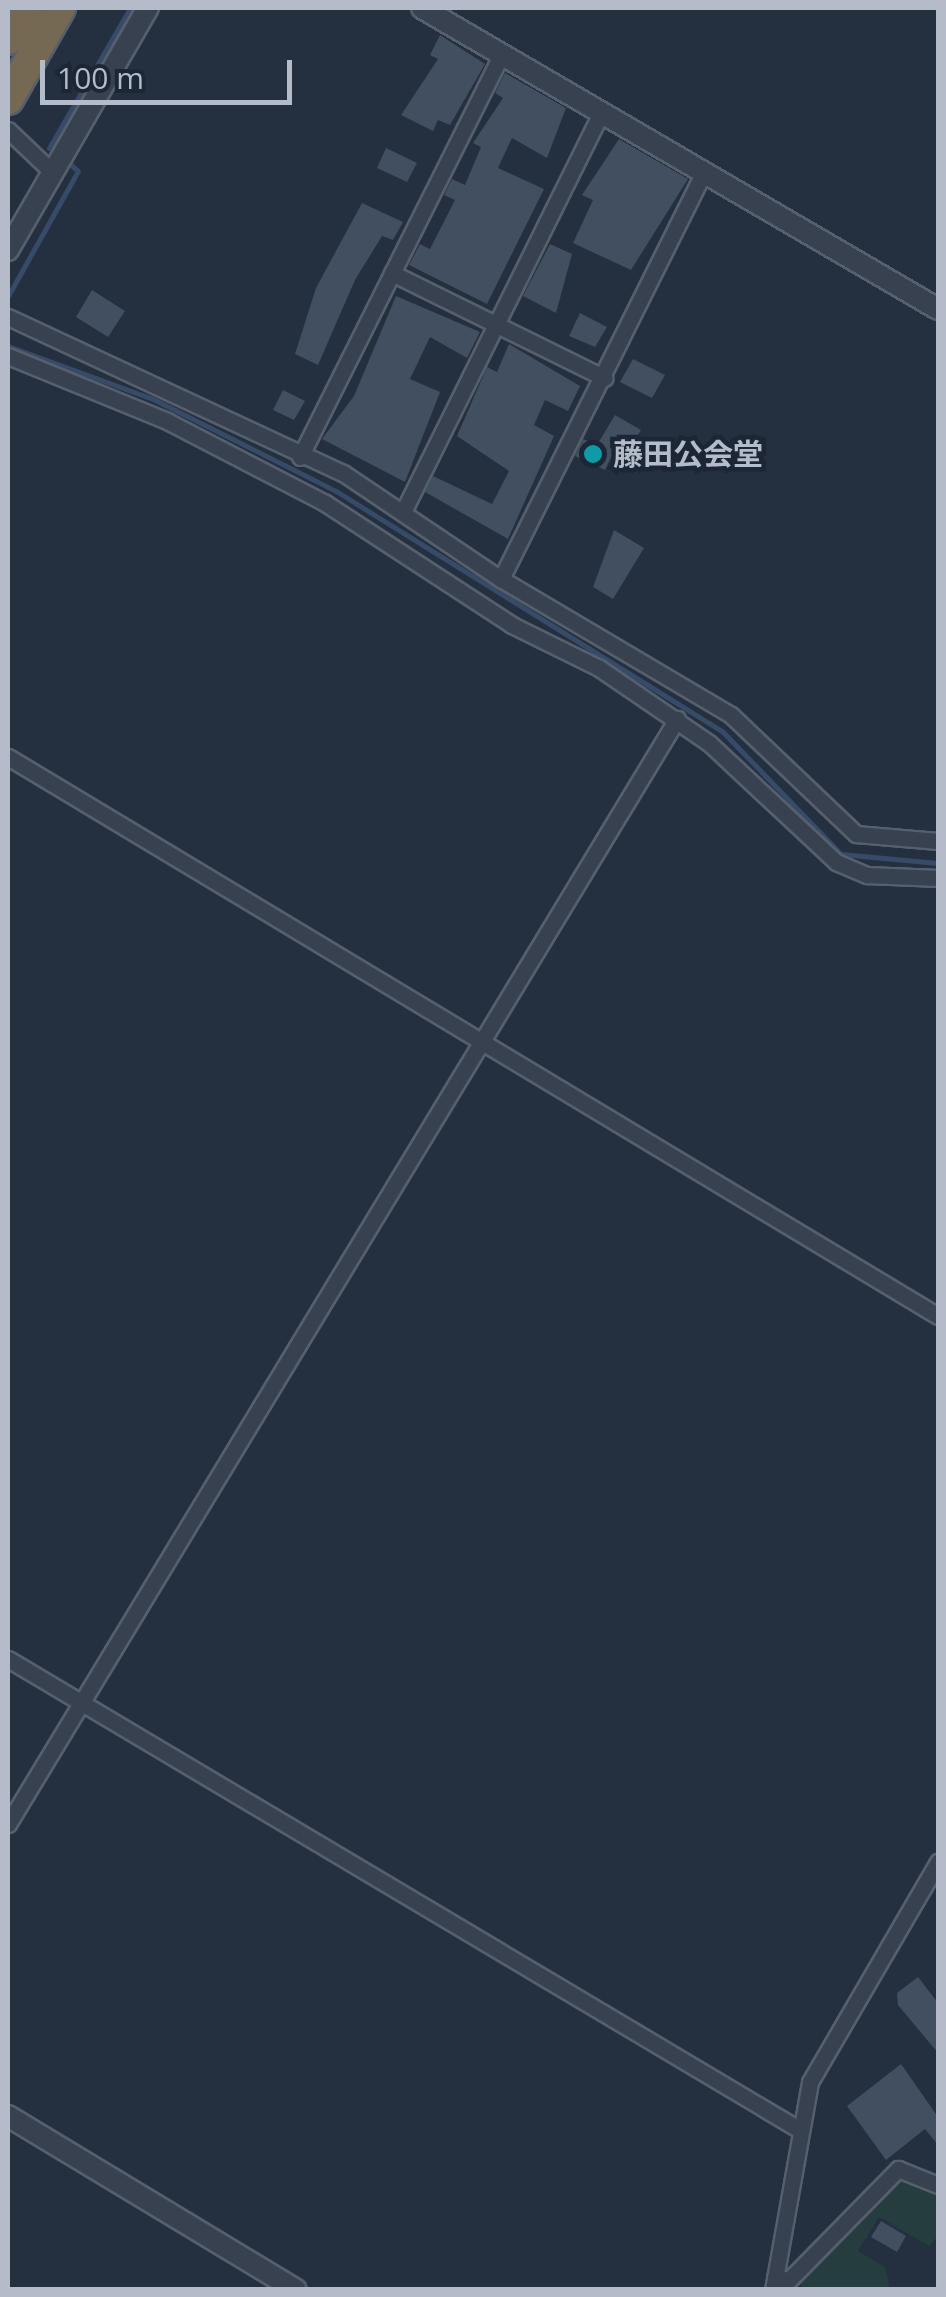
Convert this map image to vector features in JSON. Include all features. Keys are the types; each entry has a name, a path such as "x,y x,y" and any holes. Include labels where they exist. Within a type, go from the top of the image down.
{"highway":[{"path":"8,39 26,8"},
{"path":"8,98 60,8"}],"street":[{"path":"8,250 148,8"},
{"path":"422,8 938,309"},
{"path":"300,457 502,54"},
{"path":"403,512 602,114"},
{"path":"8,130 52,170"},
{"path":"502,579 703,173"},
{"path":"392,273 604,378"},
{"path":"9,318 300,457 403,512 502,579 730,715 856,834 938,840"},
{"path":"8,356 167,421 325,502 677,719 836,862 866,874 938,878"},
{"path":"8,1824 677,719"},
{"path":"8,757 938,1316"},
{"path":"8,1659 800,2130"},
{"path":"783,2284 800,2130 810,2082 938,1862"},
{"path":"8,2116 296,2290"},
{"path":"783,2284 898,2170 938,2185"}],"green space":[{"path":"898,2179 938,2196 938,2236 929,2246 879,2217 858,2251 885,2267 890,2289 803,2289 799,2277"}],"building":[{"path":"440,35 485,64 450,125 438,120 433,131 401,115 438,59 430,55"},
{"path":"505,73 566,108 547,158 512,138 498,168 544,189 487,304 409,265 420,244 430,249 455,200 444,195 452,179 465,185 481,147 473,143 503,98 495,93"},
{"path":"619,139 688,179 631,270 573,243 593,200 582,195"},
{"path":"386,148 417,163 407,182 377,168"},
{"path":"362,203 403,222 393,240 382,236 355,280 318,365 295,354 316,288"},
{"path":"550,244 572,254 556,313 523,296"},
{"path":"92,290 125,311 108,337 76,317"},
{"path":"396,296 480,332 467,358 430,337 410,379 440,392 405,482 322,439 354,396"},
{"path":"580,313 607,327 595,347 569,336"},
{"path":"509,344 580,386 568,411 545,400 534,425 554,436 508,539 425,492 433,476 492,504 509,471 457,436 487,367 497,372"},
{"path":"633,359 665,375 652,398 620,382"},
{"path":"283,390 305,401 294,420 273,410"},
{"path":"615,415 641,430 632,445 620,439 605,470 575,456 583,439 597,445"},
{"path":"614,530 644,548 613,599 593,587"},
{"path":"918,1977 938,2003 938,2053 898,2005 897,1993"},
{"path":"901,2064 938,2117 938,2145 925,2129 886,2160 847,2106"},
{"path":"881,2221 906,2236 897,2252 871,2237"}],"waterway":[{"path":"49,148 130,8"},
{"path":"8,296 78,171 70,164"},
{"path":"8,346 153,399 336,491 723,732 841,854 938,863"}],"place":[{"name":"藤田公会堂","path":"593,454"}]}
